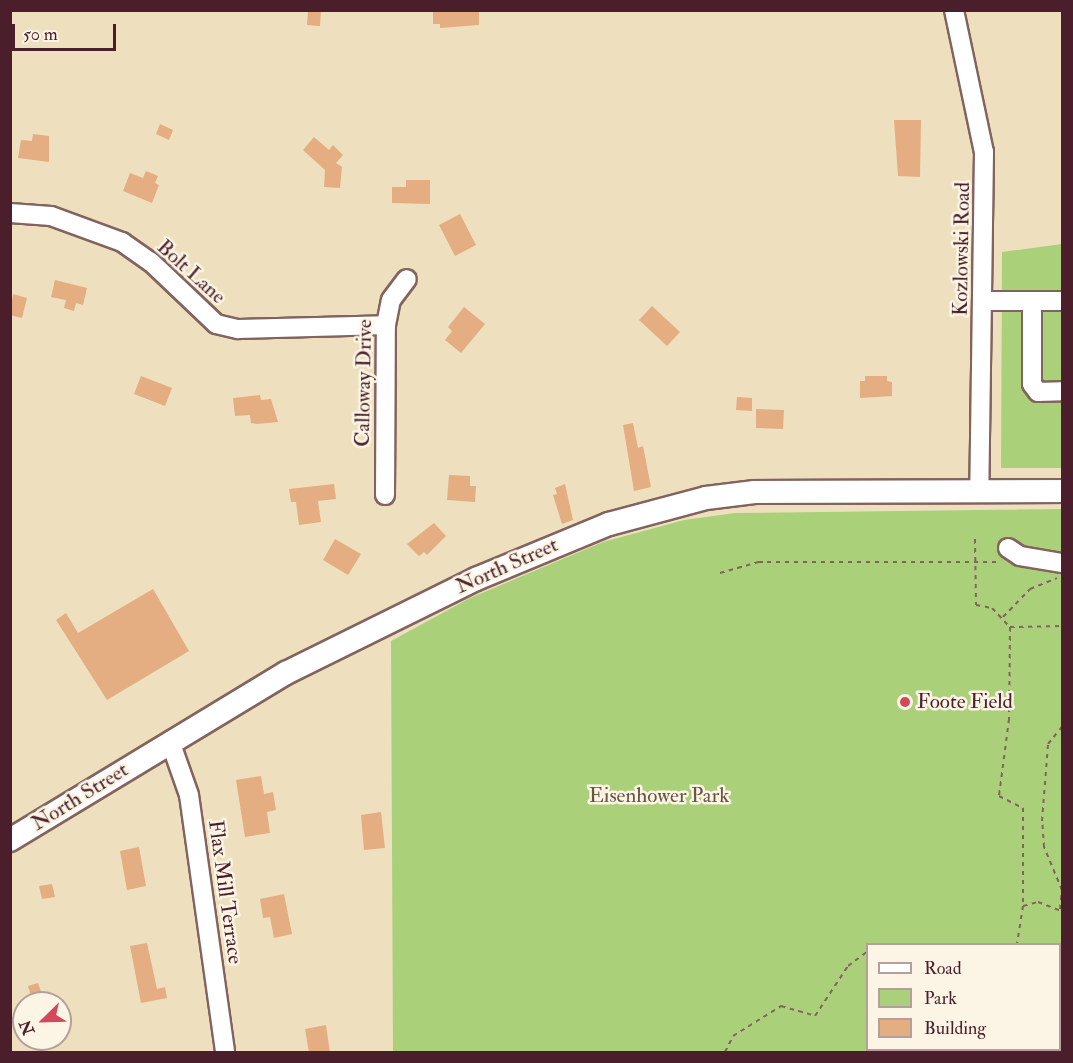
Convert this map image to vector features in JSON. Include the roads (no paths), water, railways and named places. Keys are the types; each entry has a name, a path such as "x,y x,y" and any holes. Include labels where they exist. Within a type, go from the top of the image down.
{"main road":[{"name":"North Street","path":"10,840 170,741 286,673 476,579 545,548 653,510 755,492 1062,491"}],"street":[{"name":"Kozlowski Road","path":"954,10 984,152 984,301 979,491"},
{"name":"Bolt Lane","path":"10,213 51,216 122,242 151,262 216,324 238,329 386,325"},
{"name":"Calloway Drive","path":"385,495 386,325 391,300 406,279"},
{"path":"984,301 1062,301"},
{"path":"1032,301 1032,384 1038,392 1062,391"},
{"path":"1006,555 1062,563"},
{"name":"Flax Mill Terrace","path":"170,741 189,795 225,1053"}],"place":[{"name":"Foote Field","path":"905,702"}],"park label":[{"name":"Eisenhower Park","path":"659,796"}]}
